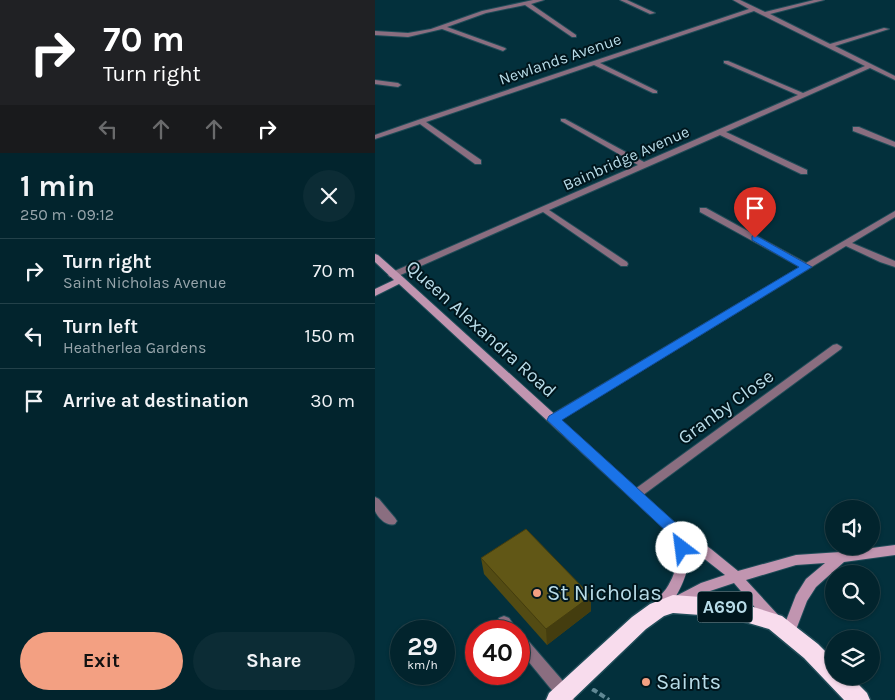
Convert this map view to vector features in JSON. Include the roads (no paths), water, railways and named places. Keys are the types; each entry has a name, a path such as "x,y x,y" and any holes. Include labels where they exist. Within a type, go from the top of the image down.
{"highway":[{"name":"A690","path":"665,607 728,608 782,627 825,666"},
{"path":"563,698 665,607"},
{"name":"A690","path":"845,685 859,700"}],"street":[{"path":"375,33 408,35 432,31 484,12 541,0"},
{"path":"623,0 652,13"},
{"path":"736,0 895,78"},
{"path":"765,14 821,0"},
{"path":"526,3 574,36"},
{"name":"Newlands Avenue","path":"375,137 754,9"},
{"path":"443,28 503,49"},
{"path":"829,46 886,29"},
{"path":"593,62 655,92"},
{"path":"726,62 803,95"},
{"name":"Bainbridge Avenue","path":"397,277 543,209 870,66"},
{"path":"375,82 398,85"},
{"path":"563,120 644,165"},
{"path":"420,121 478,162"},
{"path":"857,129 895,145"},
{"path":"720,132 804,172"},
{"path":"543,209 624,264"},
{"path":"703,210 807,267"},
{"path":"553,420 895,213"},
{"path":"846,243 895,264"},
{"name":"Queen Alexandra Road","path":"375,257 673,530 707,552 736,577 782,627"},
{"path":"375,293 397,277"},
{"name":"Granby Close","path":"635,495 837,347"},
{"path":"375,502 391,521"},
{"name":"Queen Alexandra Road","path":"665,607 678,578 683,560 682,548 673,530"},
{"path":"665,607 706,587 796,560 841,558 895,550"},
{"path":"782,627 811,583 841,558"},
{"path":"530,654 563,698"}],"place":[{"name":"St Nicholas","path":"537,593"},
{"name":"Saints","path":"646,682"}]}
